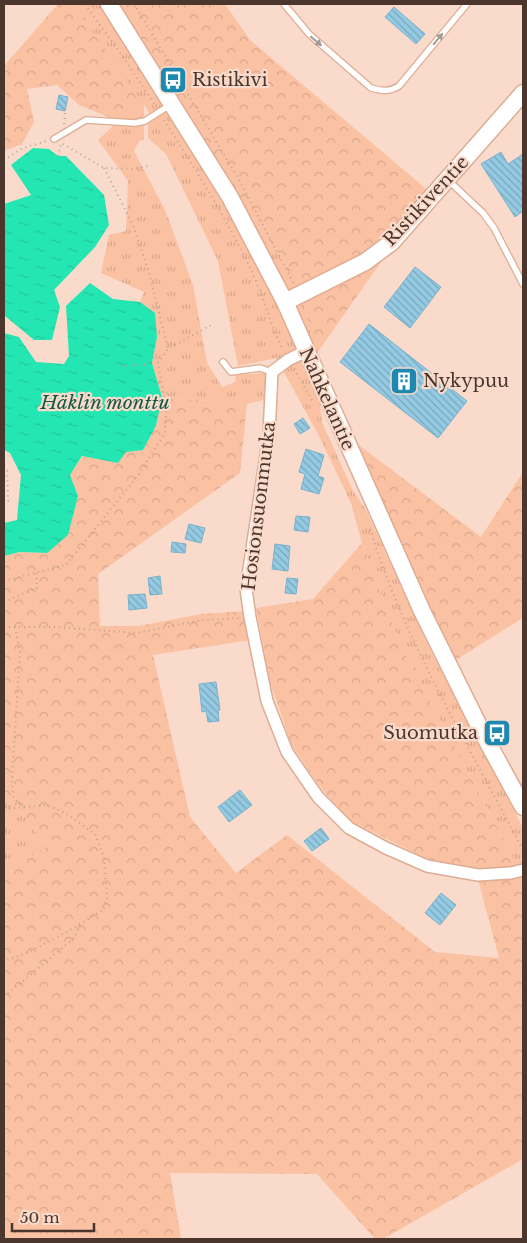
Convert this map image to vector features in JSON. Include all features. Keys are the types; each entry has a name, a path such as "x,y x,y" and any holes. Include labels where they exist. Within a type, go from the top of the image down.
{"main road":[{"name":"Nahkelantie","path":"109,4 165,108 230,197 285,302 422,611 482,732 523,807"},
{"name":"Ristikiventie","path":"285,302 365,262 392,242 523,93"}],"street":[{"path":"272,372 288,360 306,351"},
{"name":"Hosionsuonmutka","path":"272,372 269,435 246,589 267,700 287,752 318,797 349,828 386,848 427,866 478,875 511,873 523,870"}],"lane":[{"path":"284,4 309,34 371,88 383,91 392,90 399,86 467,4"},
{"path":"54,139 86,120 135,123 145,121 165,108"},
{"path":"447,180 483,213 494,228 523,284"},
{"path":"223,362 231,372 260,368 272,372"}],"path":[{"path":"85,4 121,54 165,108 252,272 264,300 275,335 317,408"},
{"path":"134,4 238,178 300,294"},
{"path":"4,160 23,148 54,139 104,168 132,169 148,166"},
{"path":"104,168 132,223 141,248 149,272 168,349"},
{"path":"4,581 66,565 139,474 165,432 166,410 158,363 168,349 213,324"},
{"path":"124,366 152,364"},
{"path":"4,467 7,468 8,501 4,505"},
{"path":"369,526 380,560 404,620 486,782 523,850"},
{"path":"4,602 37,588 36,573"},
{"path":"4,627 56,627 137,633 202,620 250,617"},
{"path":"15,627 20,652 12,779 13,796 22,808"},
{"path":"4,809 47,805 65,813 95,834 104,858 107,897 104,909 80,925 20,956 4,960"},
{"path":"4,997 74,938 80,925"}],"green space":[{"path":"58,4 73,4 143,103 118,121 79,105 57,85 27,89 34,122 22,144 4,151 4,66"},
{"path":"73,4 118,4 159,69 222,179 300,281 315,356 322,422 352,489 366,510 429,648 523,828 523,876 401,646 362,543 351,503 317,432 276,358 238,366 218,261 166,154 148,138 148,124 153,120 144,104 144,140 139,141 134,151 165,210 193,285 207,363 222,387 235,382 236,375 265,373 267,399 247,404 162,397 152,363 157,337 155,313 140,302 144,292 101,273 109,235 126,231 128,181 98,140 118,121"},
{"path":"118,4 225,4 250,40 430,192 315,356 300,281 222,179 159,69"},
{"path":"162,397 247,404 240,473 98,574 100,626 139,626 201,614 245,611 251,640 153,655 190,817 236,873 287,835 435,952 499,958 476,872 423,857 351,821 324,792 292,746 270,682 256,608 313,599 362,543 401,646 523,876 523,1159 383,1239 375,1239 317,1174 170,1173 181,1239 4,1239 4,876 47,846 4,791 4,556 20,552 47,553 78,496 70,475 83,456 118,463 126,452 143,450 156,426"},
{"path":"352,440 481,537 523,472 523,618 454,661"},
{"path":"4,791 47,846 4,876"}],"water":[{"name":"Häklin monttu","path":"33,148 49,149 58,156 66,156 104,195 109,225 95,247 54,290 60,307 52,340 34,340 4,316 4,204 31,195 11,165"},
{"name":"Häklin monttu","path":"90,283 113,299 140,302 155,313 157,337 152,363 162,397 156,426 143,450 126,452 118,463 82,456 70,475 78,496 68,535 47,553 20,552 4,556 4,523 17,520 21,475 10,453 4,450 4,333 19,337 36,362 64,364 69,356 66,306"}],"building":[{"path":"394,7 425,34 416,44 385,17"},
{"path":"59,95 68,97 65,111 56,109"},
{"path":"501,152 508,164 523,154 523,211 515,217 481,164"},
{"path":"415,267 441,287 410,328 384,307"},
{"name":"Nykypuu","path":"369,324 467,401 438,438 340,362"},
{"path":"303,418 310,428 300,434 294,424"},
{"path":"306,449 324,455 318,476 324,478 319,494 301,489 305,474 299,472"},
{"path":"296,516 310,517 308,532 294,530"},
{"path":"189,524 205,528 201,543 185,539"},
{"path":"172,542 186,544 185,553 171,552"},
{"path":"275,544 290,546 288,571 272,569"},
{"path":"160,576 162,594 150,595 148,578"},
{"path":"287,578 298,579 296,594 285,593"},
{"path":"145,594 147,608 129,610 128,595"},
{"path":"216,682 220,710 218,710 219,721 208,722 206,711 202,712 199,684"},
{"path":"240,790 252,805 229,822 218,807"},
{"path":"321,828 329,839 312,851 304,841"},
{"path":"441,893 456,905 440,925 425,913"}],"place":[{"name":"Ristikivi","path":"173,80"},
{"name":"Nykypuu","path":"404,381"},
{"name":"Suomutka","path":"497,733"}]}
